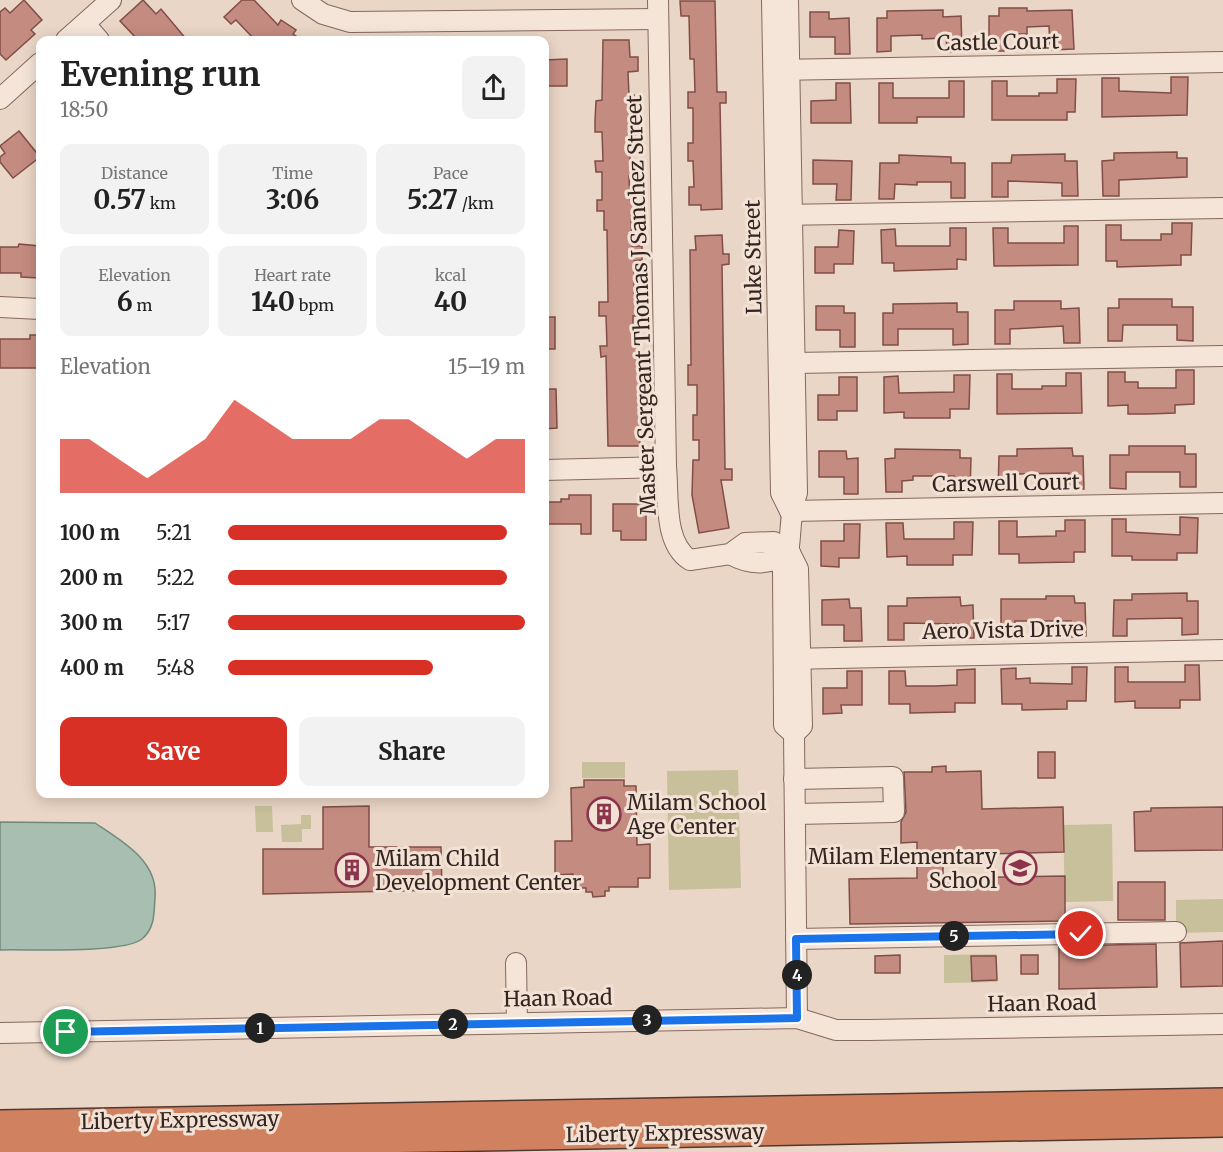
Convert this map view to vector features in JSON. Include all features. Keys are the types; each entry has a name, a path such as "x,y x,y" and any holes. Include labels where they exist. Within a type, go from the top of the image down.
{"highway":[{"name":"Liberty Expressway","path":"0,1124 1223,1102"},
{"name":"Liberty Expressway","path":"0,1146 1223,1123"}],"street":[{"path":"71,36 111,0"},
{"path":"302,0 323,14 350,22 658,10"},
{"name":"Luke Street","path":"772,0 781,70 784,215 781,493 790,511"},
{"name":"Luke Street","path":"781,70 788,0"},
{"name":"Master Sergeant Thomas J Sanchez Street","path":"658,10 666,467 672,534 676,549 690,560 730,554 745,543 774,542 790,552"},
{"path":"85,24 96,36"},
{"name":"Castle Court","path":"781,70 1223,62"},
{"path":"0,99 36,67"},
{"path":"784,215 1223,208"},
{"name":"Luke Street","path":"784,215 794,363 797,493 790,511 790,552 798,569 792,659 802,726 794,734 797,1018"},
{"path":"0,307 36,309"},
{"path":"794,363 1223,356"},
{"path":"549,470 666,467"},
{"name":"Carswell Court","path":"790,511 1223,503"},
{"name":"Aero Vista Drive","path":"792,659 1223,650"},
{"path":"794,779 893,777 894,800 894,812 795,814"},
{"path":"796,939 1176,932"},
{"path":"516,963 517,1023"},
{"name":"Haan Road","path":"0,1033 797,1018 836,1030 1223,1023"}],"shaded area":[{"path":"582,762 625,762 625,778 582,778"},
{"path":"738,770 741,888 669,890 667,771"},
{"path":"255,806 272,806 273,832 256,832"},
{"path":"301,815 311,815 311,829 302,829 302,842 282,842 281,825 301,824"},
{"path":"0,822 95,823 127,845 151,873 154,884 153,920 146,935 132,944 116,947 74,950 0,950"},
{"path":"1112,824 1113,901 1065,902 1063,825"},
{"path":"1223,899 1223,932 1176,933 1176,900"},
{"path":"996,954 997,982 944,983 944,955"}],"building":[{"path":"24,0 42,20 31,30 35,34 6,60 0,54 0,12 5,8 10,13"},
{"path":"143,0 156,14 161,9 184,36 134,36 120,21"},
{"path":"242,0 254,0 278,25 281,20 296,30 293,34 296,36 251,36 236,20 231,24 224,17"},
{"path":"680,1 715,1 717,92 726,92 726,103 720,103 722,209 701,210 701,205 689,205 689,187 694,187 693,161 688,161 688,143 693,143 693,108 688,108 688,92 695,92 694,59 690,59 689,16 681,16"},
{"path":"999,8 1027,8 1027,11 1072,10 1074,49 1050,50 1049,26 1027,27 1027,34 1004,34 1004,51 989,51 989,16 999,16"},
{"path":"943,10 943,17 961,16 962,52 947,52 946,38 922,39 922,35 891,36 891,51 877,52 877,18 887,18 887,11"},
{"path":"810,12 829,12 829,19 849,18 850,54 835,54 835,37 810,37"},
{"path":"603,40 629,40 630,57 638,57 638,71 628,72 629,95 634,95 635,120 635,136 630,136 630,161 635,161 635,176 629,176 630,200 636,200 637,216 631,216 632,246 642,246 642,260 634,261 634,296 638,296 638,316 633,316 633,341 638,340 640,446 608,446 606,356 601,357 600,346 607,346 606,316 599,316 599,302 608,302 607,230 604,230 604,211 597,211 597,200 602,200 602,172 596,172 595,161 603,161 602,132 595,132 595,121 596,101 602,100"},
{"path":"567,59 567,86 549,86 549,60"},
{"path":"1171,77 1188,77 1187,115 1102,117 1102,78 1119,78 1119,91 1171,93"},
{"path":"1057,79 1076,79 1075,112 1067,112 1067,120 992,120 992,81 1007,81 1007,96 1039,96 1039,93 1057,93"},
{"path":"949,81 964,81 964,117 917,117 917,123 879,123 879,83 893,83 893,98 949,98"},
{"path":"836,83 850,83 851,123 811,123 811,101 836,100"},
{"path":"19,131 36,152 36,160 13,178 0,162 0,157 5,153 0,146"},
{"path":"1177,152 1177,158 1187,158 1187,177 1119,180 1119,196 1103,196 1102,161 1114,160 1114,153"},
{"path":"1065,154 1065,161 1077,161 1078,196 1062,196 1062,183 1008,181 1008,197 992,197 992,163 1011,163 1012,155"},
{"path":"899,155 951,157 951,163 965,163 965,198 951,198 951,182 917,182 917,185 895,184 894,199 879,199 880,163 899,163"},
{"path":"813,160 852,161 851,200 836,200 837,184 813,184"},
{"path":"1172,223 1192,223 1191,255 1181,255 1181,265 1117,267 1117,261 1106,261 1106,225 1121,225 1121,240 1161,240 1161,234 1172,234"},
{"path":"1064,226 1078,226 1078,265 994,266 993,228 1008,228 1008,243 1064,243"},
{"path":"950,228 966,228 966,260 957,259 957,269 894,271 894,263 882,263 881,230 895,229 896,246 950,246"},
{"path":"839,230 854,231 853,264 834,264 834,273 815,273 815,247 838,247"},
{"path":"722,235 723,254 729,254 729,264 722,265 725,469 732,469 732,480 721,480 729,528 699,533 692,495 693,460 699,460 699,440 693,440 693,415 697,415 697,385 688,385 688,365 691,365 690,250 696,250 695,236"},
{"path":"19,244 36,246 36,278 21,277 21,273 0,273 0,247 18,247"},
{"path":"1119,299 1172,299 1172,307 1193,307 1193,341 1177,340 1177,325 1123,325 1122,341 1108,341 1108,308 1119,308"},
{"path":"1014,301 1061,301 1061,309 1079,308 1080,343 1064,343 1063,326 1010,329 1010,344 995,344 995,310 1014,310"},
{"path":"957,303 957,312 968,312 968,344 953,345 953,329 898,329 898,345 883,345 883,313 893,313 893,304"},
{"path":"816,306 844,306 844,313 855,313 855,347 840,347 840,330 816,330"},
{"path":"549,317 555,317 555,349 549,349"},
{"path":"30,335 36,335 36,368 0,368 0,339 30,339"},
{"path":"1176,370 1194,370 1194,404 1175,405 1175,413 1148,414 1128,414 1128,405 1108,406 1108,372 1125,372 1125,382 1138,382 1138,388 1176,388"},
{"path":"1066,373 1081,373 1082,413 997,414 997,374 1012,374 1012,389 1042,389 1042,386 1066,386"},
{"path":"954,375 970,375 969,409 950,409 950,418 904,418 904,412 884,413 884,377 898,376 899,393 954,392"},
{"path":"839,377 857,377 857,411 837,411 837,420 818,420 818,395 839,395"},
{"path":"549,389 556,389 557,428 549,429"},
{"path":"1129,446 1185,446 1185,454 1196,454 1196,487 1180,487 1180,472 1126,472 1126,489 1110,488 1110,455 1129,455"},
{"path":"1072,448 1073,456 1083,456 1084,489 1069,489 1069,473 1013,474 1013,491 998,490 999,456 1017,456 1017,449"},
{"path":"895,449 960,450 960,458 971,458 970,492 954,492 954,476 913,476 913,480 902,481 902,492 886,492 885,459 895,458"},
{"path":"819,451 846,451 847,459 858,458 858,494 844,494 844,477 819,477"},
{"path":"569,495 591,495 591,534 581,534 581,524 549,524 549,502 569,499"},
{"path":"613,504 646,504 646,540 621,540 621,531 613,531"},
{"path":"1180,517 1198,518 1197,553 1177,553 1177,560 1132,560 1132,556 1112,556 1112,519 1126,519 1126,532 1180,535"},
{"path":"1065,520 1085,520 1085,552 1074,552 1074,562 1019,563 1019,554 999,554 999,521 1017,521 1017,537 1056,536 1056,531 1065,531"},
{"path":"954,522 973,522 972,555 953,555 953,565 907,565 907,556 887,557 886,523 903,523 904,539 954,539"},
{"path":"844,524 860,524 859,558 839,558 839,567 821,566 821,541 844,541"},
{"path":"1187,593 1187,601 1198,601 1198,634 1182,635 1182,618 1127,619 1127,636 1113,636 1114,600 1132,600 1132,594"},
{"path":"1046,596 1074,596 1075,603 1085,603 1086,636 1071,637 1071,621 1015,621 1015,637 1001,638 1001,599 1046,599"},
{"path":"960,597 961,606 973,605 974,638 959,638 958,624 904,623 904,640 888,640 888,606 907,606 907,598"},
{"path":"849,599 850,608 861,608 862,641 844,641 844,625 822,625 822,600"},
{"path":"1185,665 1199,665 1200,700 1180,700 1180,708 1135,708 1135,701 1115,702 1115,667 1128,667 1128,682 1185,682"},
{"path":"1072,667 1087,667 1086,701 1067,701 1067,709 1022,710 1022,704 1002,704 1001,669 1016,668 1016,679 1030,678 1030,683 1072,684"},
{"path":"975,669 975,703 955,703 955,712 910,713 910,704 889,704 889,671 905,671 906,686 935,686 957,685 957,670"},
{"path":"847,671 862,671 862,705 841,705 842,713 823,714 823,688 847,688"},
{"path":"1038,752 1055,752 1055,778 1038,778"},
{"path":"946,766 946,772 981,771 982,809 1063,807 1064,852 943,855 943,878 1065,876 1065,921 850,924 849,879 917,878 917,842 901,843 901,822 906,812 904,772 932,772 932,767"},
{"name":"Milam School Age Center","path":"584,780 624,780 624,786 636,786 637,845 650,844 650,878 638,878 638,887 609,887 609,891 605,891 605,896 593,897 592,892 586,892 586,888 573,888 573,874 555,875 555,841 572,841 571,788 584,787"},
{"name":"Milam Child Development Center","path":"369,806 369,847 441,847 442,890 263,894 263,849 323,849 323,807"},
{"path":"1223,807 1223,850 1135,851 1134,812 1151,811 1151,808"},
{"path":"1118,882 1165,882 1165,920 1118,920"},
{"path":"1223,941 1223,986 1181,987 1180,943"},
{"path":"1156,944 1157,987 1059,989 1059,946"},
{"path":"900,955 900,973 875,973 875,956"},
{"path":"1021,955 1038,955 1038,974 1021,974"},
{"path":"971,956 996,956 997,980 972,981"}],"place":[{"name":"Milam School Age Center","path":"604,814"},
{"name":"Milam Elementary School","path":"1020,868"},
{"name":"Milam Child Development Center","path":"352,870"}],"route":[{"path":"66,1032 797,1018 796,939 1081,934"}]}
